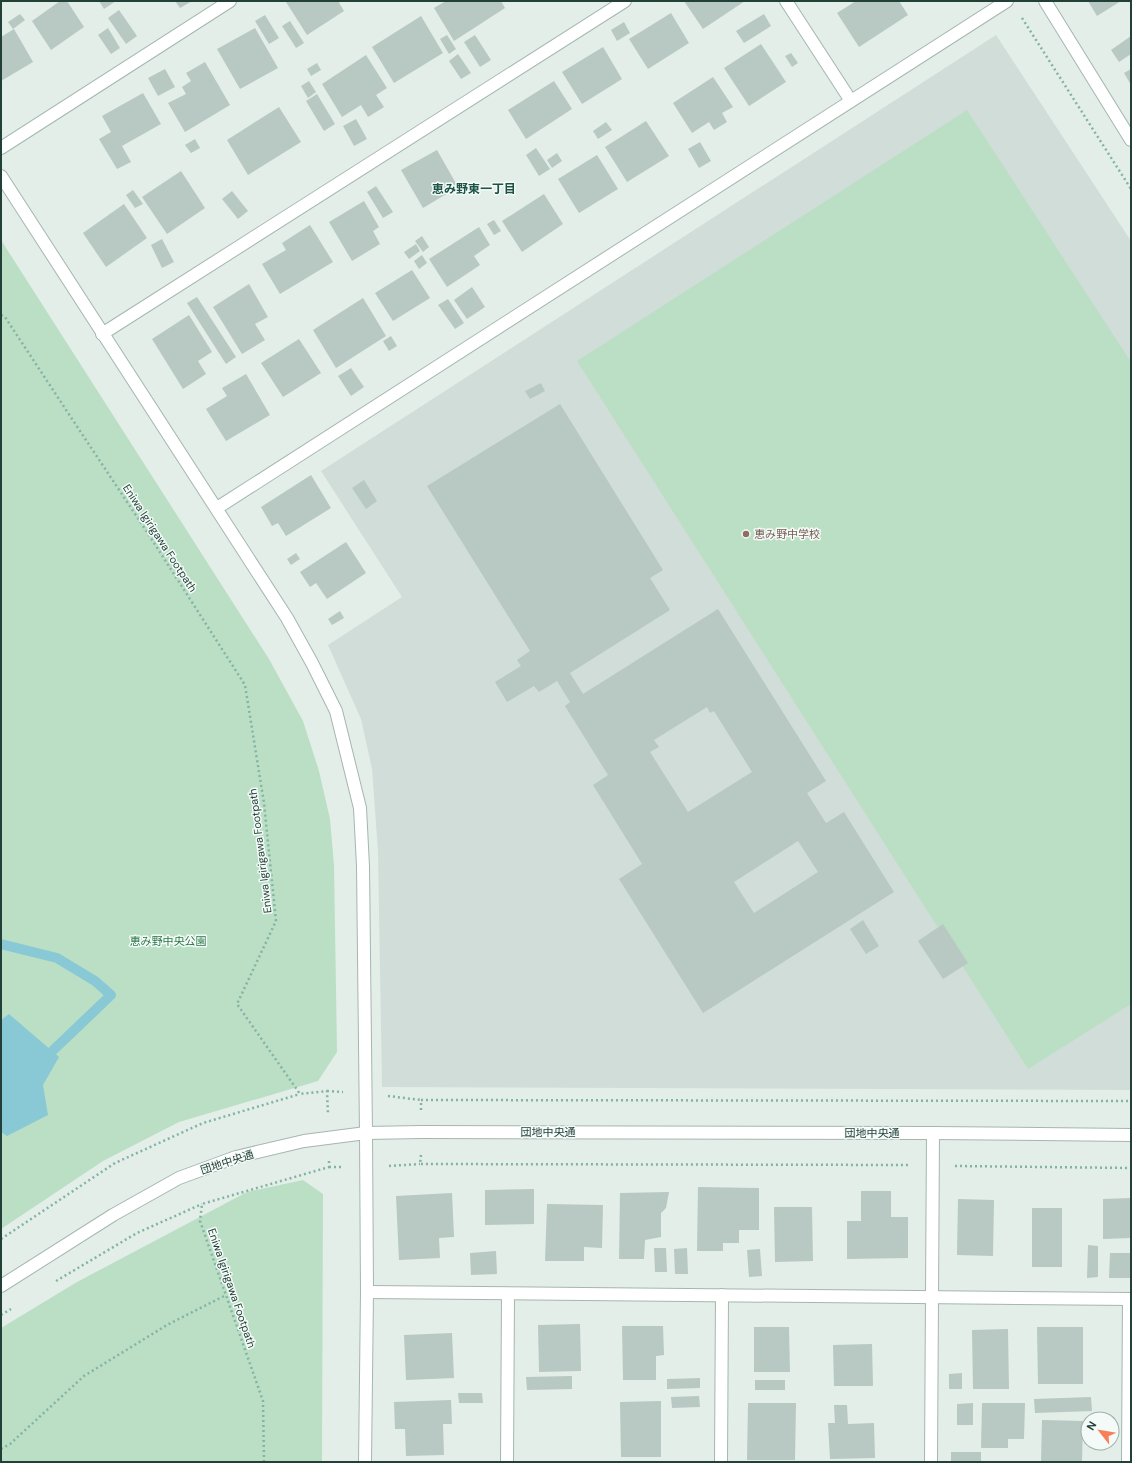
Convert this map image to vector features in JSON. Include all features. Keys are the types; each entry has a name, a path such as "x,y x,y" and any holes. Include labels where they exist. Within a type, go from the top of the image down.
{"street":[{"path":"1,148 230,1"},
{"path":"102,334 625,1"},
{"path":"786,1 851,101"},
{"path":"216,508 1007,1"},
{"path":"1045,1 1131,140"},
{"path":"1,176 287,618 336,711 360,808 363,866 367,1292 365,1462"},
{"name":"団地中央通","path":"1,1286 113,1215 179,1178 236,1157 304,1142 366,1133 933,1133 1131,1135"},
{"path":"931,1462 933,1133"},
{"path":"367,1292 1130,1299 1128,1462"},
{"path":"507,1462 508,1294"},
{"path":"721,1462 722,1295"}],"path":[{"path":"1019,14 1131,189"},
{"name":"Eniwa Igirigawa Footpath","path":"1,315 5,317 147,532 245,685 264,803 276,921 237,1004 300,1094"},
{"path":"1,1239 115,1163 203,1123 300,1094 327,1091 329,1167 202,1204 137,1233 50,1285"},
{"path":"1131,1100 421,1100 420,1164 933,1165 1131,1168"},
{"name":"Eniwa Igirigawa Footpath","path":"202,1204 200,1221 263,1401 264,1462"},
{"path":"1,1449 10,1444 84,1376 167,1325 226,1295"},
{"path":"1,1315 13,1308"}],"shaded area":[{"name":"恵み野中学校","path":"996,35 1131,241 1131,1090 382,1087 378,851 372,769 361,719 328,645 402,597 321,471"}],"green space":[{"path":"967,110 1131,362 1131,1004 1028,1069 577,361"},
{"name":"恵み野中央公園","path":"1,240 269,659 303,721 319,771 330,819 334,865 337,1052 318,1081 179,1122 103,1161 1,1229"},
{"path":"303,1180 323,1194 322,1462 1,1462 1,1328 77,1282 247,1192"}],"water":[{"path":"9,1014 59,1057 43,1085 48,1115 7,1136 1,1132 1,1020"}],"building":[{"path":"60,1 67,1 84,27 51,50 32,21"},
{"path":"99,1 116,1 104,9"},
{"path":"175,1 192,1 180,8"},
{"path":"338,1 344,11 307,35 286,2"},
{"path":"446,1 501,1 505,8 454,41 434,8"},
{"path":"684,1 745,1 703,29"},
{"path":"856,1 899,1 908,15 859,47 837,13"},
{"path":"1088,1 1121,1 1097,16"},
{"path":"119,10 137,36 126,44 108,18"},
{"path":"671,13 689,43 648,69 629,39"},
{"path":"20,14 25,20 13,29 8,22"},
{"path":"764,14 771,26 744,43 736,31"},
{"path":"265,15 279,38 269,44 255,21"},
{"path":"421,16 443,53 394,83 372,47"},
{"path":"290,21 304,43 296,48 282,26"},
{"path":"624,22 630,33 617,41 611,30"},
{"path":"108,28 120,48 111,54 98,35"},
{"path":"255,28 278,68 240,89 217,49"},
{"path":"14,29 33,62 1,81 1,37"},
{"path":"447,35 456,49 449,54 440,39"},
{"path":"475,35 491,60 480,67 464,42"},
{"path":"1131,36 1131,54 1119,62 1111,50"},
{"path":"761,44 786,82 749,106 724,68"},
{"path":"603,47 622,79 582,104 562,72"},
{"path":"791,53 798,63 792,67 785,56"},
{"path":"458,54 471,73 461,79 449,61"},
{"path":"366,55 387,88 376,95 384,107 368,117 361,105 342,117 322,84"},
{"path":"205,62 230,105 185,132 168,103 186,94 182,87 191,81 186,73"},
{"path":"317,63 321,70 311,76 307,69"},
{"path":"165,69 175,87 158,96 148,78"},
{"path":"1131,69 1131,85 1124,73"},
{"path":"713,77 733,107 722,113 727,122 714,130 709,122 692,133 673,103"},
{"path":"309,81 316,92 308,98 301,86"},
{"path":"554,81 572,109 526,139 508,110"},
{"path":"143,93 161,124 122,146 131,162 117,169 99,139 111,132 102,116"},
{"path":"317,94 335,124 324,131 306,101"},
{"path":"279,107 301,142 248,175 227,140"},
{"path":"356,119 367,139 354,146 343,126"},
{"path":"646,121 669,156 627,182 605,147"},
{"path":"606,122 612,130 598,139 593,131"},
{"path":"195,139 200,148 191,153 185,145"},
{"path":"700,142 711,161 699,168 688,149"},
{"path":"536,148 550,169 539,176 526,155"},
{"path":"437,150 458,187 423,208 401,170"},
{"path":"557,153 562,161 552,168 547,160"},
{"path":"597,155 618,189 579,213 558,179"},
{"path":"181,171 205,208 167,234 142,197"},
{"path":"376,186 393,212 383,218 367,192"},
{"path":"133,190 143,204 135,208 126,195"},
{"path":"232,191 248,211 238,219 222,199"},
{"path":"544,194 563,224 522,252 502,221"},
{"path":"364,201 379,227 373,231 380,244 352,261 329,222"},
{"path":"124,204 147,238 106,267 83,233"},
{"path":"494,220 501,231 494,235 487,224"},
{"path":"310,225 333,262 280,294 262,264 286,250 282,243"},
{"path":"479,227 490,245 474,256 480,265 447,287 429,259"},
{"path":"422,236 429,247 423,252 415,241"},
{"path":"162,239 174,262 162,268 151,245"},
{"path":"416,244 420,251 409,259 404,252"},
{"path":"422,255 427,263 419,269 414,261"},
{"path":"412,270 430,298 393,321 375,293"},
{"path":"249,284 268,317 255,324 265,340 242,354 213,307"},
{"path":"472,287 485,307 467,319 454,300"},
{"path":"197,297 236,357 226,364 187,303"},
{"path":"363,298 386,336 336,368 313,330"},
{"path":"448,299 464,323 455,329 438,305"},
{"path":"189,315 212,352 198,361 206,374 183,389 152,339"},
{"path":"391,336 397,346 389,351 383,341"},
{"path":"299,339 321,373 283,397 261,363"},
{"path":"351,368 364,387 351,396 338,376"},
{"path":"246,374 270,415 226,441 206,409 227,396 222,388"},
{"path":"541,383 545,391 530,399 525,391"},
{"path":"560,404 663,570 650,578 670,610 570,673 583,694 718,609 826,781 807,793 826,823 844,812 894,892 703,1013 619,879 642,864 593,785 608,775 565,706 570,702 557,681 539,692 534,686 507,702 495,682 521,666 517,660 530,651 427,486","holes":["707,707 710,713 714,711 752,772 688,812 650,752 659,747 654,740","798,841 818,872 754,913 734,882"]},
{"path":"311,475 331,508 286,536 278,523 272,526 261,507"},
{"path":"364,480 377,501 366,509 352,488"},
{"path":"346,542 366,573 327,599 316,583 310,587 300,572"},
{"path":"296,553 300,559 291,565 287,559"},
{"path":"340,611 344,618 332,625 328,619"},
{"path":"863,920 879,946 866,954 850,929"},
{"path":"943,924 968,963 943,979 918,941"},
{"path":"698,1187 759,1188 759,1230 739,1230 739,1243 723,1243 723,1251 697,1251"},
{"path":"534,1189 534,1224 485,1225 485,1190"},
{"path":"861,1191 891,1191 891,1217 908,1217 908,1258 847,1259 847,1221 861,1221"},
{"path":"669,1192 666,1208 661,1213 661,1237 645,1240 644,1259 619,1259 620,1193"},
{"path":"452,1193 454,1237 439,1238 440,1258 399,1260 396,1196"},
{"path":"1131,1198 1131,1238 1103,1239 1103,1199"},
{"path":"958,1199 994,1200 993,1256 957,1255"},
{"path":"547,1204 603,1205 602,1248 584,1247 584,1261 545,1261"},
{"path":"774,1207 812,1207 813,1261 775,1262"},
{"path":"1032,1208 1062,1208 1062,1267 1032,1267"},
{"path":"1088,1245 1098,1246 1098,1277 1087,1278"},
{"path":"654,1248 666,1248 667,1272 655,1272"},
{"path":"687,1248 688,1274 675,1274 674,1249"},
{"path":"760,1249 762,1276 749,1277 747,1250"},
{"path":"496,1251 497,1274 471,1275 470,1253"},
{"path":"1110,1253 1131,1253 1131,1278 1109,1278"},
{"path":"580,1324 581,1371 539,1372 538,1325"},
{"path":"622,1326 663,1326 664,1355 656,1356 656,1380 623,1380"},
{"path":"754,1327 789,1327 790,1372 754,1372"},
{"path":"1037,1327 1083,1327 1083,1384 1038,1384"},
{"path":"1008,1329 1009,1389 973,1389 972,1330"},
{"path":"452,1333 454,1378 406,1380 404,1335"},
{"path":"872,1344 873,1386 834,1386 833,1345"},
{"path":"962,1373 962,1389 949,1389 949,1374"},
{"path":"572,1376 572,1389 527,1390 526,1377"},
{"path":"700,1378 700,1388 667,1389 667,1379"},
{"path":"755,1380 785,1380 785,1390 755,1390"},
{"path":"458,1393 482,1393 483,1403 459,1403"},
{"path":"699,1396 700,1407 672,1408 671,1397"},
{"path":"1091,1397 1092,1411 1035,1413 1034,1399"},
{"path":"451,1400 452,1424 443,1424 444,1455 406,1456 405,1429 395,1429 394,1402"},
{"path":"661,1401 661,1457 621,1457 620,1402"},
{"path":"748,1403 796,1403 795,1460 747,1460"},
{"path":"973,1403 973,1425 957,1425 957,1404"},
{"path":"982,1403 1025,1403 1024,1439 1008,1439 1008,1448 981,1448"},
{"path":"834,1405 847,1405 848,1424 874,1423 875,1458 830,1459 828,1423 835,1423"},
{"path":"1042,1420 1080,1421 1080,1451 1082,1451 1082,1462 1041,1462"},
{"path":"951,1452 981,1452 981,1462 951,1462"}],"waterway":[{"path":"1,944 57,958 95,981 111,995 43,1060"}],"place":[{"name":"恵み野中学校","path":"746,534"}],"district":[{"name":"恵み野東一丁目","path":"474,189"}]}
